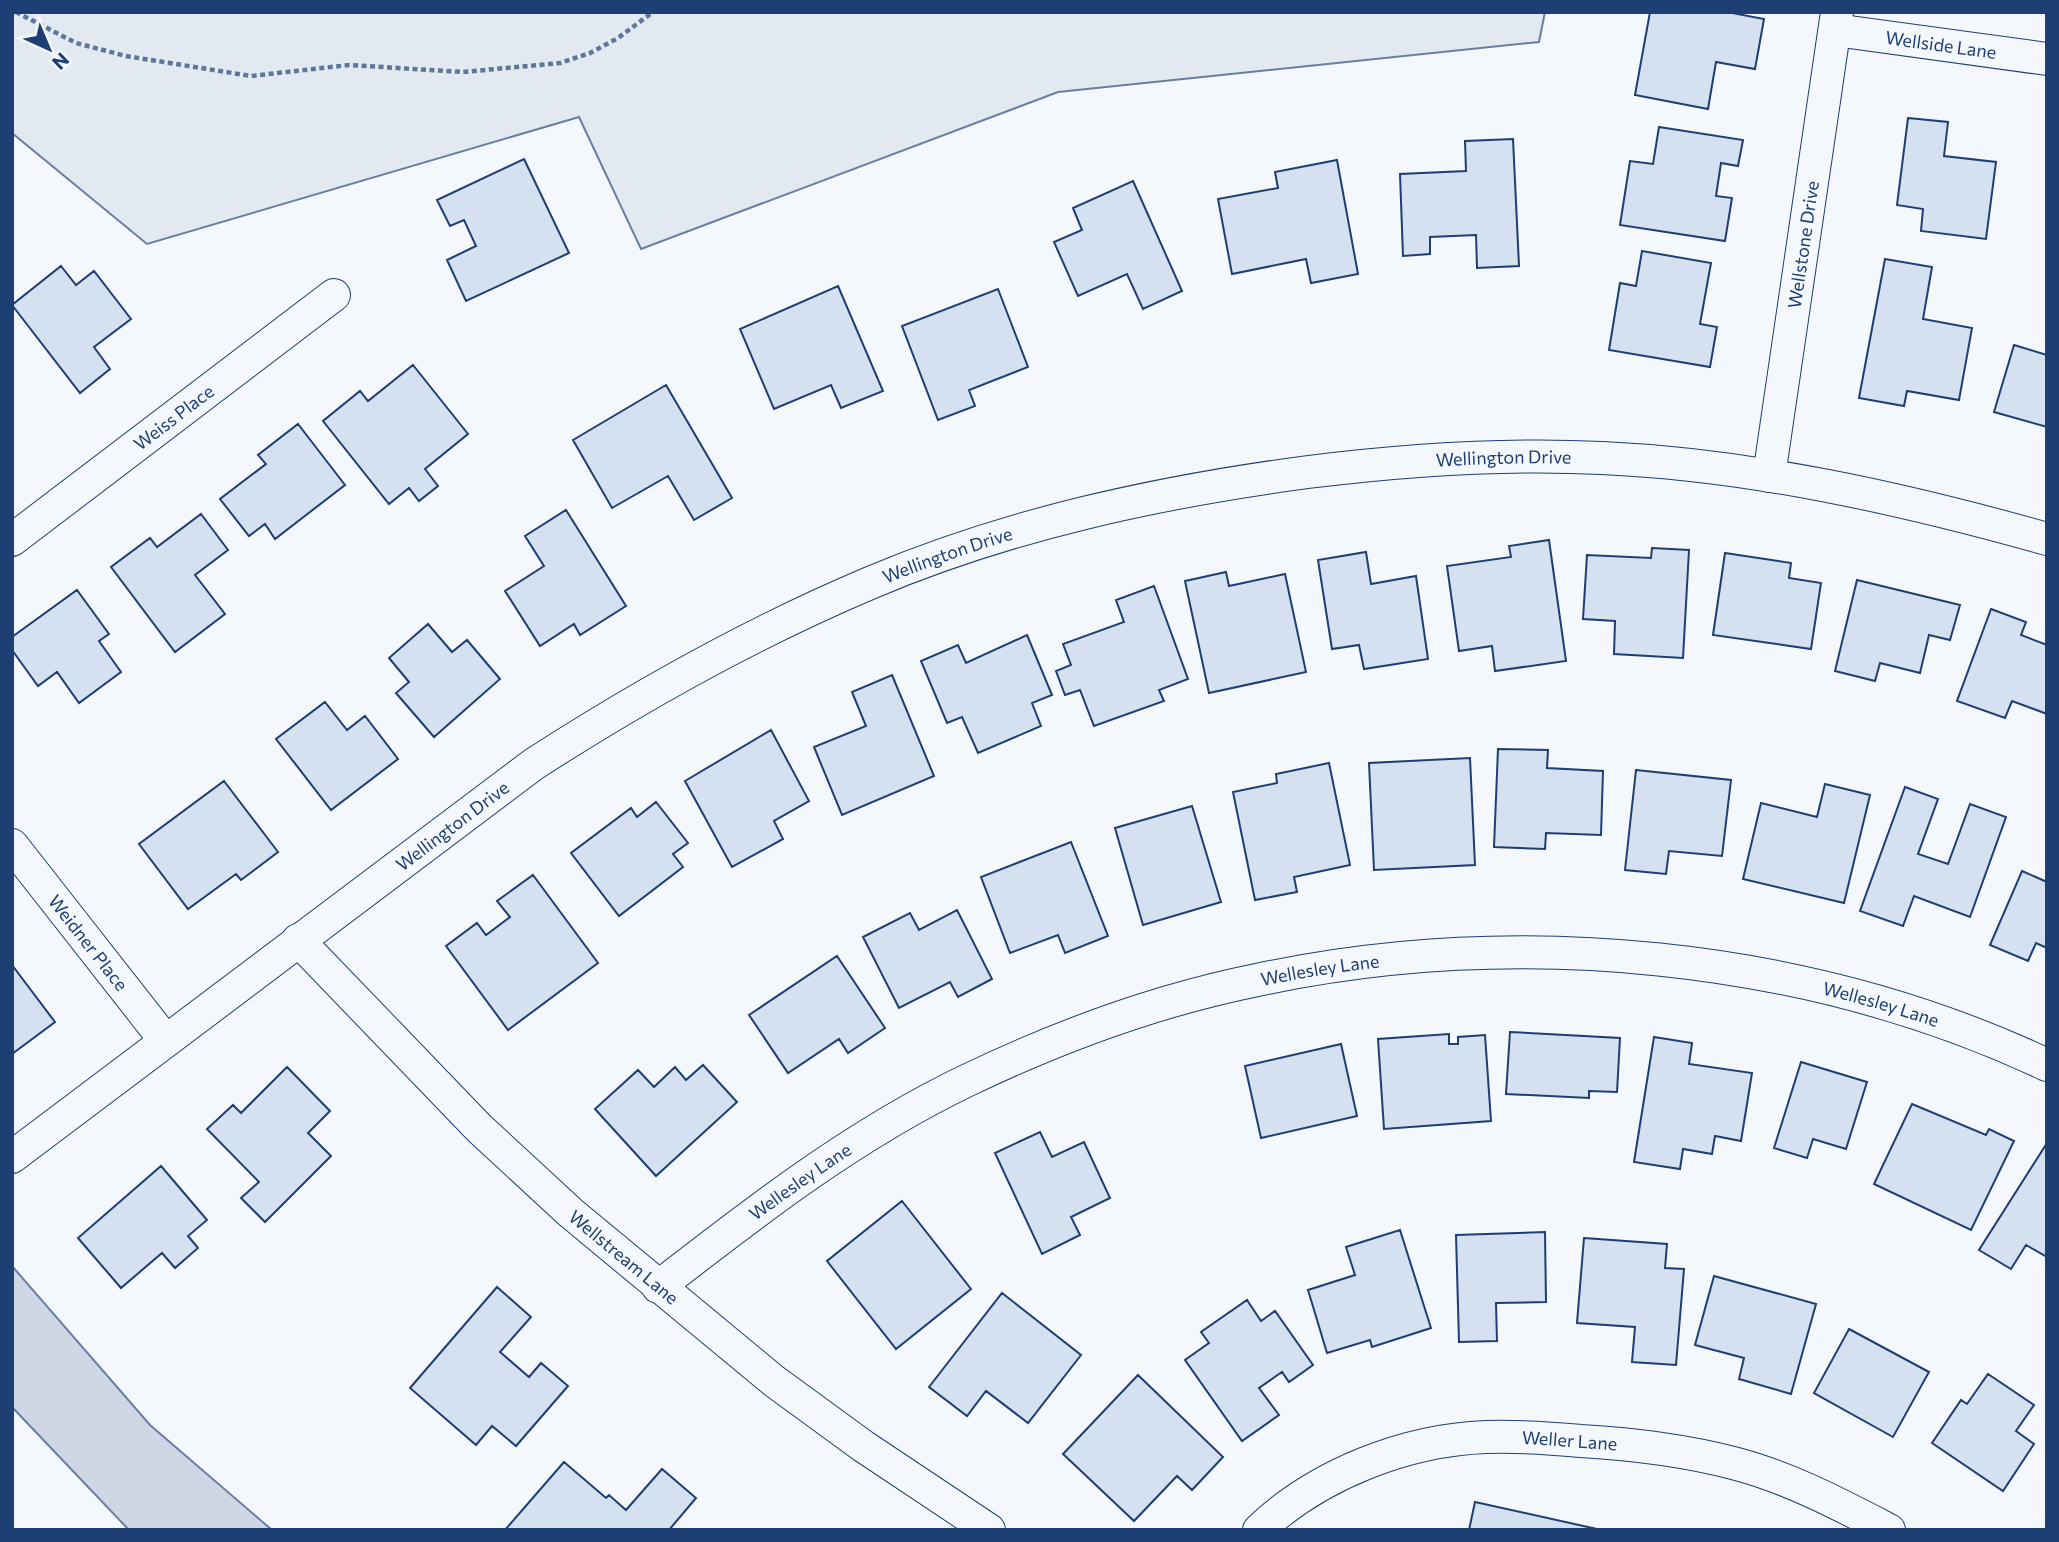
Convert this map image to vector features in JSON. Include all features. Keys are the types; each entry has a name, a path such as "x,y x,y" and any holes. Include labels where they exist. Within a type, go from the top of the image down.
{"street":[{"name":"Wellside Lane","path":"1836,21 2047,59"},
{"name":"Wellstone Drive","path":"1769,476 1836,21"},
{"name":"Weiss Place","path":"12,540 334,295"},
{"name":"Wellington Drive","path":"12,1157 534,764 611,714 787,620 872,582 946,554 1034,526 1147,499 1234,483 1356,466 1527,456 1603,458 1769,476 1863,492 1942,510 2047,539"},
{"name":"Weidner Place","path":"12,845 166,1040"},
{"name":"Wellstream Lane","path":"298,940 479,1128 533,1180 658,1287 774,1381 863,1446 989,1530"},
{"name":"Wellesley Lane","path":"658,1287 764,1205 829,1160 897,1118 967,1080 1036,1049 1127,1016 1255,980 1326,967 1397,958 1536,954 1609,954 1678,962 1821,987 1886,1004 1951,1025 2047,1065"},
{"name":"Weller Lane","path":"1259,1530 1309,1492 1360,1466 1392,1454 1444,1442 1484,1437 1619,1443 1683,1452 1779,1478 1826,1497 1889,1530"}],"path":[{"path":"16,12 76,43 127,56 251,76 349,65 463,72 560,63 590,53 618,38 653,12"}],"shaded area":[{"path":"12,12 1545,12 1539,42 1058,92 641,249 579,117 147,244 12,133"},
{"path":"12,1266 150,1425 272,1530 129,1530 12,1407"}],"building":[{"path":"1650,12 1727,12 1764,19 1755,69 1716,62 1708,109 1635,95"},
{"path":"1908,118 1948,122 1944,156 1996,162 1986,239 1921,231 1923,209 1897,205"},
{"path":"1659,127 1743,140 1738,166 1721,163 1716,196 1732,198 1725,241 1620,225 1630,161 1653,164"},
{"path":"1513,139 1519,266 1477,268 1476,235 1430,237 1430,254 1403,256 1400,174 1466,171 1465,141"},
{"path":"524,159 569,253 466,301 447,260 476,246 464,220 450,226 437,200"},
{"path":"1337,160 1358,274 1311,283 1306,259 1232,274 1218,199 1278,188 1275,172"},
{"path":"1133,181 1182,291 1143,309 1127,274 1078,296 1054,242 1082,230 1073,208"},
{"path":"1642,251 1711,263 1700,324 1717,327 1710,367 1609,350 1620,283 1636,286"},
{"path":"1885,259 1932,267 1923,319 1972,328 1959,400 1907,391 1904,406 1859,398"},
{"path":"61,266 76,285 94,271 131,319 94,347 110,369 80,393 12,305"},
{"path":"838,286 883,391 841,408 831,385 774,409 740,329"},
{"path":"998,289 1028,367 969,390 975,406 938,420 902,326"},
{"path":"2014,345 2047,355 2047,427 1994,412"},
{"path":"413,365 468,434 425,469 438,486 419,501 409,488 389,504 323,421 360,391 368,401"},
{"path":"666,385 732,498 694,520 668,476 612,508 573,440"},
{"path":"298,424 345,485 275,539 265,524 249,536 220,499 266,464 258,455"},
{"path":"566,510 626,606 580,635 574,624 540,646 505,591 544,566 525,536"},
{"path":"201,514 228,550 195,575 225,614 175,652 111,567 150,538 157,547"},
{"path":"1549,540 1566,661 1495,671 1492,646 1459,651 1447,566 1511,557 1509,546"},
{"path":"1652,548 1689,550 1683,658 1614,654 1615,621 1583,619 1587,555 1651,558"},
{"path":"1366,552 1371,584 1416,576 1428,659 1364,669 1359,645 1332,649 1318,560"},
{"path":"1725,553 1791,563 1789,578 1821,583 1811,649 1713,635"},
{"path":"1226,572 1229,586 1285,574 1306,672 1209,693 1185,581"},
{"path":"1857,580 1960,605 1950,640 1929,635 1920,673 1880,663 1875,681 1835,671"},
{"path":"1154,586 1188,679 1159,690 1164,701 1094,726 1080,690 1065,695 1056,671 1071,665 1063,644 1124,622 1116,600"},
{"path":"77,590 109,634 99,641 121,672 79,703 57,672 38,686 12,650 12,637"},
{"path":"1991,609 2026,622 2021,635 2047,645 2047,714 2012,701 2005,718 1957,701"},
{"path":"428,624 452,652 467,640 500,679 434,737 396,693 409,682 389,658"},
{"path":"1027,635 1052,695 1032,703 1041,726 978,753 962,717 947,723 921,661 958,645 966,663"},
{"path":"892,675 934,776 842,815 814,747 866,726 852,692"},
{"path":"325,702 347,730 365,716 398,759 331,810 276,739"},
{"path":"771,730 809,801 774,821 783,839 732,867 685,781"},
{"path":"1498,749 1548,750 1547,768 1603,771 1601,835 1546,833 1545,849 1494,847"},
{"path":"1470,758 1475,865 1374,870 1369,763"},
{"path":"1329,763 1350,865 1294,877 1297,892 1255,900 1233,792 1277,783 1276,774"},
{"path":"1636,770 1731,780 1722,856 1669,851 1666,874 1625,870"},
{"path":"224,781 278,852 241,880 236,874 188,909 139,844"},
{"path":"1825,784 1870,795 1844,903 1743,879 1761,803 1817,817"},
{"path":"1905,787 1938,799 1918,854 1948,864 1970,804 2006,817 1970,917 1914,896 1903,926 1860,911"},
{"path":"656,802 688,843 673,854 683,867 619,916 571,853 631,808 637,817"},
{"path":"1192,806 1221,902 1143,925 1115,828"},
{"path":"1071,842 1108,936 1065,953 1058,935 1010,953 981,877"},
{"path":"2022,871 2047,882 2047,948 2036,943 2028,961 1990,945"},
{"path":"533,875 598,963 508,1030 446,946 477,923 486,935 510,917 497,901"},
{"path":"957,910 992,979 958,997 950,982 899,1008 863,937 910,913 919,930"},
{"path":"837,956 885,1028 848,1053 839,1039 788,1073 749,1015"},
{"path":"12,965 55,1022 12,1054"},
{"path":"1510,1032 1620,1038 1617,1092 1589,1091 1589,1098 1506,1094"},
{"path":"1449,1034 1449,1044 1458,1044 1458,1037 1485,1035 1491,1121 1384,1129 1378,1039"},
{"path":"1654,1037 1692,1043 1689,1064 1752,1073 1741,1141 1715,1136 1712,1154 1683,1149 1680,1169 1634,1162"},
{"path":"1341,1044 1357,1116 1261,1138 1245,1066"},
{"path":"1801,1062 1867,1082 1846,1149 1813,1139 1807,1158 1774,1148"},
{"path":"703,1065 737,1102 656,1176 595,1109 638,1070 654,1087 675,1067 686,1080"},
{"path":"287,1067 330,1111 308,1133 331,1156 265,1222 241,1198 259,1182 207,1129 233,1105 241,1113"},
{"path":"1912,1104 1986,1135 1989,1129 2014,1141 1971,1230 1874,1184"},
{"path":"1040,1132 1052,1157 1084,1142 1110,1198 1071,1217 1080,1235 1042,1254 995,1153"},
{"path":"2047,1143 2047,1257 2026,1245 2011,1269 1979,1250"},
{"path":"161,1166 207,1220 188,1236 198,1248 175,1268 162,1253 121,1288 78,1238"},
{"path":"902,1201 971,1289 896,1349 827,1261"},
{"path":"1400,1230 1431,1328 1372,1347 1370,1340 1327,1353 1308,1290 1355,1275 1346,1247"},
{"path":"1545,1232 1546,1302 1496,1303 1497,1341 1459,1342 1456,1235"},
{"path":"1584,1238 1667,1244 1665,1268 1684,1269 1676,1365 1632,1362 1635,1327 1577,1323"},
{"path":"1714,1276 1816,1304 1791,1394 1739,1379 1744,1358 1695,1345"},
{"path":"497,1287 531,1317 500,1352 529,1377 541,1363 568,1386 516,1446 492,1426 476,1445 410,1388"},
{"path":"1002,1293 1081,1355 1028,1423 986,1391 967,1416 929,1387"},
{"path":"1247,1300 1261,1321 1275,1311 1313,1365 1289,1382 1282,1372 1259,1388 1279,1415 1242,1441 1185,1360 1209,1343 1201,1332"},
{"path":"1849,1329 1929,1372 1893,1437 1814,1393"},
{"path":"1988,1374 2034,1405 2016,1431 2034,1444 2003,1491 1932,1443 1961,1400 1967,1404"},
{"path":"1138,1375 1223,1457 1192,1490 1177,1476 1134,1521 1063,1454"},
{"path":"564,1462 606,1498 609,1495 626,1510 662,1469 696,1498 669,1530 505,1530"},
{"path":"1475,1502 1597,1529 1469,1530"}]}
